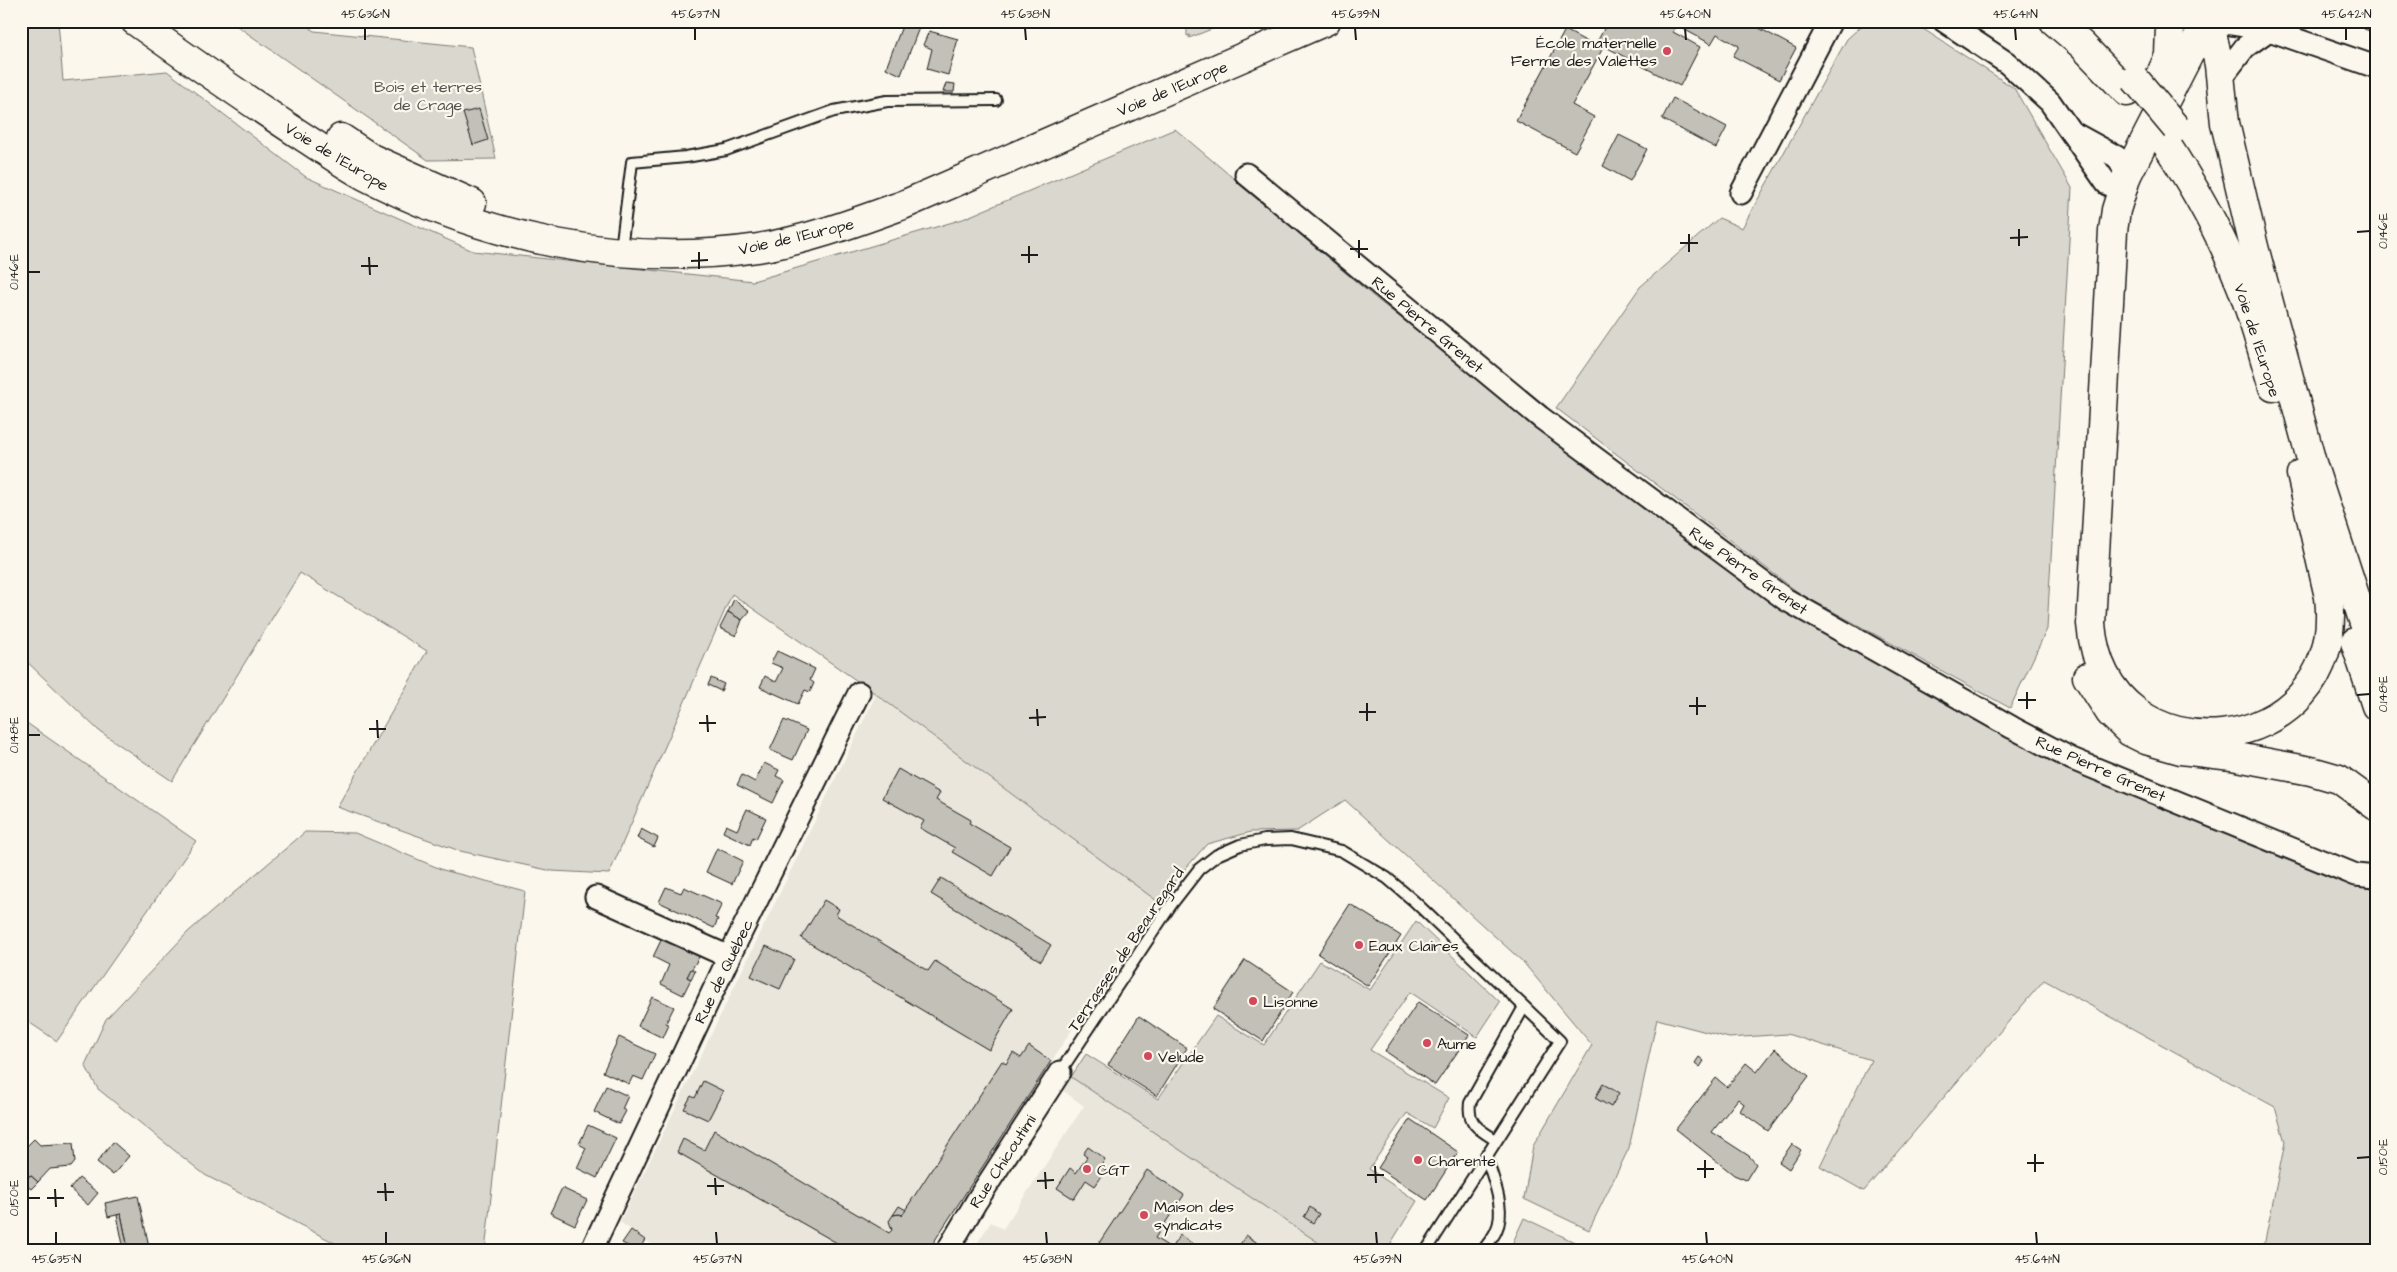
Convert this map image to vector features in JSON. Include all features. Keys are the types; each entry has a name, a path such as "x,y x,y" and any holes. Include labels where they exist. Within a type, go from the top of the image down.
{"main road":[{"name":"Voie de l'Europe","path":"135,21 274,118 363,175 425,205 478,224 554,244 622,246 730,237 781,228 837,214 914,185 1279,21"},
{"name":"Voie de l'Europe","path":"168,21 274,96 372,158 446,193 498,214 557,227 622,246 669,254 725,252 760,247 834,230 912,201 1326,21"},
{"name":"Voie de l'Europe","path":"2054,21 2131,86"},
{"name":"Voie de l'Europe","path":"2078,21 2169,133 2216,195 2249,270 2376,706"},
{"path":"2212,26 2188,34 2166,24 2169,56 2098,222 2073,622 2078,649 2086,677 2110,714 2130,732 2146,740 2181,750 2232,756 2340,779 2376,806"},
{"path":"2212,26 2219,65 2219,81 2225,123 2307,468 2331,618 2329,641 2317,673 2295,704 2260,725 2228,735 2192,734 2167,728 2129,706 2103,670 2093,645 2091,624 2113,231 2118,176 2212,26"},
{"path":"2307,468 2376,660"}],"street":[{"path":"1741,193 1831,21"},
{"path":"1944,21 2007,63 2050,102 2073,133 2118,176"},
{"path":"2212,26 2264,25 2376,67"},
{"path":"2219,81 2264,25"},
{"path":"2073,133 2118,176"},
{"name":"Rue Pierre Grenet","path":"1246,174 1540,417 1785,599 2013,728 2072,759 2356,875 2376,877"},
{"name":"Rue de Québec","path":"591,1251 729,957 859,693"},
{"path":"596,897 729,957"},
{"name":"Rue Chicoutimi","path":"947,1251 976,1202 1060,1072"}],"lane":[{"path":"622,246 632,162 686,157 726,150 834,111 887,101 996,100"},
{"name":"Terrasses de Beauregard","path":"1060,1072 1171,905 1199,869 1217,854 1240,845 1265,840 1291,839 1342,851 1387,878 1414,901 1560,1041 1426,1251"},
{"path":"1496,1140 1473,1125 1468,1114 1470,1103 1524,1007"},
{"path":"1483,1251 1496,1230 1500,1216 1495,1187 1486,1155"}],"shaded area":[{"path":"876,695 1157,901 926,1251 804,1251 798,1247 796,1251 661,1251 620,1222"},
{"path":"1071,1077 1331,1251 972,1251 991,1222 1003,1229 1084,1106 1062,1090"}],"green space":[{"path":"21,21 58,21 63,81 167,71 306,177 473,251 753,281 963,219 1175,129 1379,301 1775,606 2015,741 2338,881 2376,890 2376,1251 2263,1251 2285,1142 2275,1107 2044,980 1864,1191 1820,1166 1871,1060 1787,1034 1729,1038 1657,1019 1629,1148 1589,1230 1524,1199 1533,1146 1592,1045 1523,962 1345,800 1297,831 1251,832 1207,844 1157,901 873,692 732,594 609,874 552,871 460,851 337,807 427,651 300,573 172,781 98,730 21,656"},
{"name":"Bois et terres de Crage","path":"230,21 301,21 314,31 471,47 496,159 428,160"},
{"path":"1187,21 1232,21 1189,38 1190,35 1187,36"},
{"path":"1867,21 1911,21 2014,88 2072,188 2047,629 2010,708 1799,593 1556,408 1640,287 1719,218 1742,228 1847,39"},
{"path":"21,719 196,841 57,1041 21,1017"},
{"path":"305,832 355,833 443,870 525,891 485,1251 350,1251 205,1175 98,1089 85,1065 106,1019 188,932"},
{"path":"1416,921 1500,1002 1477,1037 1410,992 1370,1050 1449,1098 1433,1128 1407,1113 1369,1169 1417,1201 1386,1251 1331,1251 1071,1077 1086,1054 1158,1099 1216,1016 1264,1045 1320,961 1370,990"},
{"path":"1524,1218 1585,1247 1590,1251 1509,1251"}],"building":[{"path":"904,21 920,25 901,75 886,68"},
{"path":"1608,21 1746,21 1796,48 1779,80 1733,56 1739,46 1717,34 1711,44 1676,25 1673,32 1700,47 1680,86 1604,46 1572,105 1594,117 1575,152 1516,121 1565,30 1595,46"},
{"path":"2366,21 2376,21 2376,33 2364,29"},
{"path":"929,31 958,39 948,75 927,69 932,49 923,45"},
{"path":"946,83 955,84 954,92 943,92"},
{"path":"1673,98 1727,127 1716,148 1662,119"},
{"path":"479,109 488,140 473,145 463,113"},
{"path":"1619,135 1647,149 1630,181 1603,166"},
{"path":"734,599 750,611 742,620 728,612"},
{"path":"728,612 742,620 736,636 720,628"},
{"path":"777,651 815,669 810,680 814,683 810,692 805,690 798,704 760,687 765,676 776,682 783,668 771,663"},
{"path":"711,678 724,684 721,691 708,685"},
{"path":"784,720 807,730 793,760 770,750"},
{"path":"764,763 779,770 776,776 784,780 773,803 737,785 742,775 755,782"},
{"path":"898,769 940,793 936,800 971,820 969,823 1010,847 993,876 952,852 955,848 920,828 924,821 882,798"},
{"path":"747,809 766,818 756,839 753,837 750,845 723,832 726,825 737,830"},
{"path":"641,829 658,838 654,847 637,838"},
{"path":"717,848 743,861 732,884 706,872"},
{"path":"941,878 1051,945 1041,961 931,894"},
{"path":"666,887 681,893 684,887 722,904 715,918 718,919 714,928 659,902"},
{"path":"824,900 839,909 836,915 928,971 935,961 1013,1009 989,1050 801,938"},
{"name":"Eaux Claires","path":"1350,904 1401,936 1368,986 1318,954"},
{"path":"663,936 701,954 687,977 691,979 683,995 661,984 669,965 653,957"},
{"path":"766,946 794,959 780,989 751,976"},
{"name":"Lisonne","path":"1245,960 1293,992 1263,1041 1213,1009"},
{"path":"691,969 695,971 691,979 687,977"},
{"path":"652,997 674,1007 666,1023 669,1025 663,1038 638,1026"},
{"name":"Aume","path":"1418,1002 1469,1035 1435,1085 1385,1051"},
{"name":"Velude","path":"1139,1016 1187,1048 1157,1096 1108,1065"},
{"path":"619,1037 655,1054 643,1080 633,1076 629,1084 603,1072"},
{"path":"1029,1046 1051,1061 928,1251 851,1251 677,1152 683,1139 704,1150 714,1130 889,1233 892,1230 889,1221 893,1215 902,1215 1002,1061 1006,1064 1013,1053 1021,1058"},
{"path":"1775,1049 1809,1076 1768,1131 1740,1111 1744,1104 1738,1099 1712,1132 1749,1156 1756,1164 1746,1180 1734,1175 1676,1129 1716,1078 1727,1087 1746,1063 1757,1072"},
{"path":"1699,1057 1704,1061 1700,1067 1695,1063"},
{"path":"703,1081 723,1091 708,1120 684,1109 691,1096 695,1098"},
{"path":"1603,1084 1619,1093 1611,1107 1595,1098"},
{"path":"606,1086 628,1096 622,1109 626,1111 619,1124 594,1112"},
{"name":"Charente","path":"1410,1119 1458,1152 1427,1200 1378,1168"},
{"path":"588,1125 616,1138 597,1178 577,1168 586,1148 579,1144"},
{"path":"34,1139 40,1145 73,1143 75,1162 71,1167 50,1169 38,1182 30,1175 24,1183 21,1181 21,1159 25,1154 22,1151"},
{"path":"113,1142 129,1156 113,1175 97,1162"},
{"path":"1792,1144 1801,1150 1789,1169 1779,1162"},
{"path":"1088,1147 1105,1159 1101,1166 1106,1170 1095,1186 1086,1180 1074,1199 1057,1188 1070,1168 1076,1173 1087,1157 1083,1154"},
{"name":"Maison des syndicats","path":"1147,1170 1184,1195 1155,1238 1171,1248 1180,1235 1203,1251 1158,1251 1150,1246 1147,1251 1099,1251 1103,1246 1099,1243"},
{"path":"30,1175 38,1182 31,1189 24,1183"},
{"path":"79,1178 98,1193 88,1205 70,1189"},
{"path":"562,1188 587,1200 575,1225 550,1213"},
{"path":"138,1196 150,1251 124,1251 128,1249 121,1214 108,1217 105,1203"},
{"path":"899,1206 906,1210 902,1215 893,1215"},
{"path":"1310,1207 1319,1214 1313,1223 1304,1217"},
{"path":"121,1214 128,1249 124,1250 117,1215"},
{"path":"631,1230 645,1240 638,1251 622,1243"},
{"name":"Maison des syndicats","path":"1246,1235 1269,1251 1236,1251"}],"place":[{"name":"École maternelle Ferme des Valettes","path":"1667,51"},
{"name":"Eaux Claires","path":"1359,945"},
{"name":"Lisonne","path":"1253,1001"},
{"name":"Aume","path":"1427,1043"},
{"name":"Velude","path":"1148,1056"},
{"name":"Charente","path":"1418,1160"},
{"name":"CGT","path":"1087,1169"},
{"name":"Maison des syndicats","path":"1144,1215"}]}
